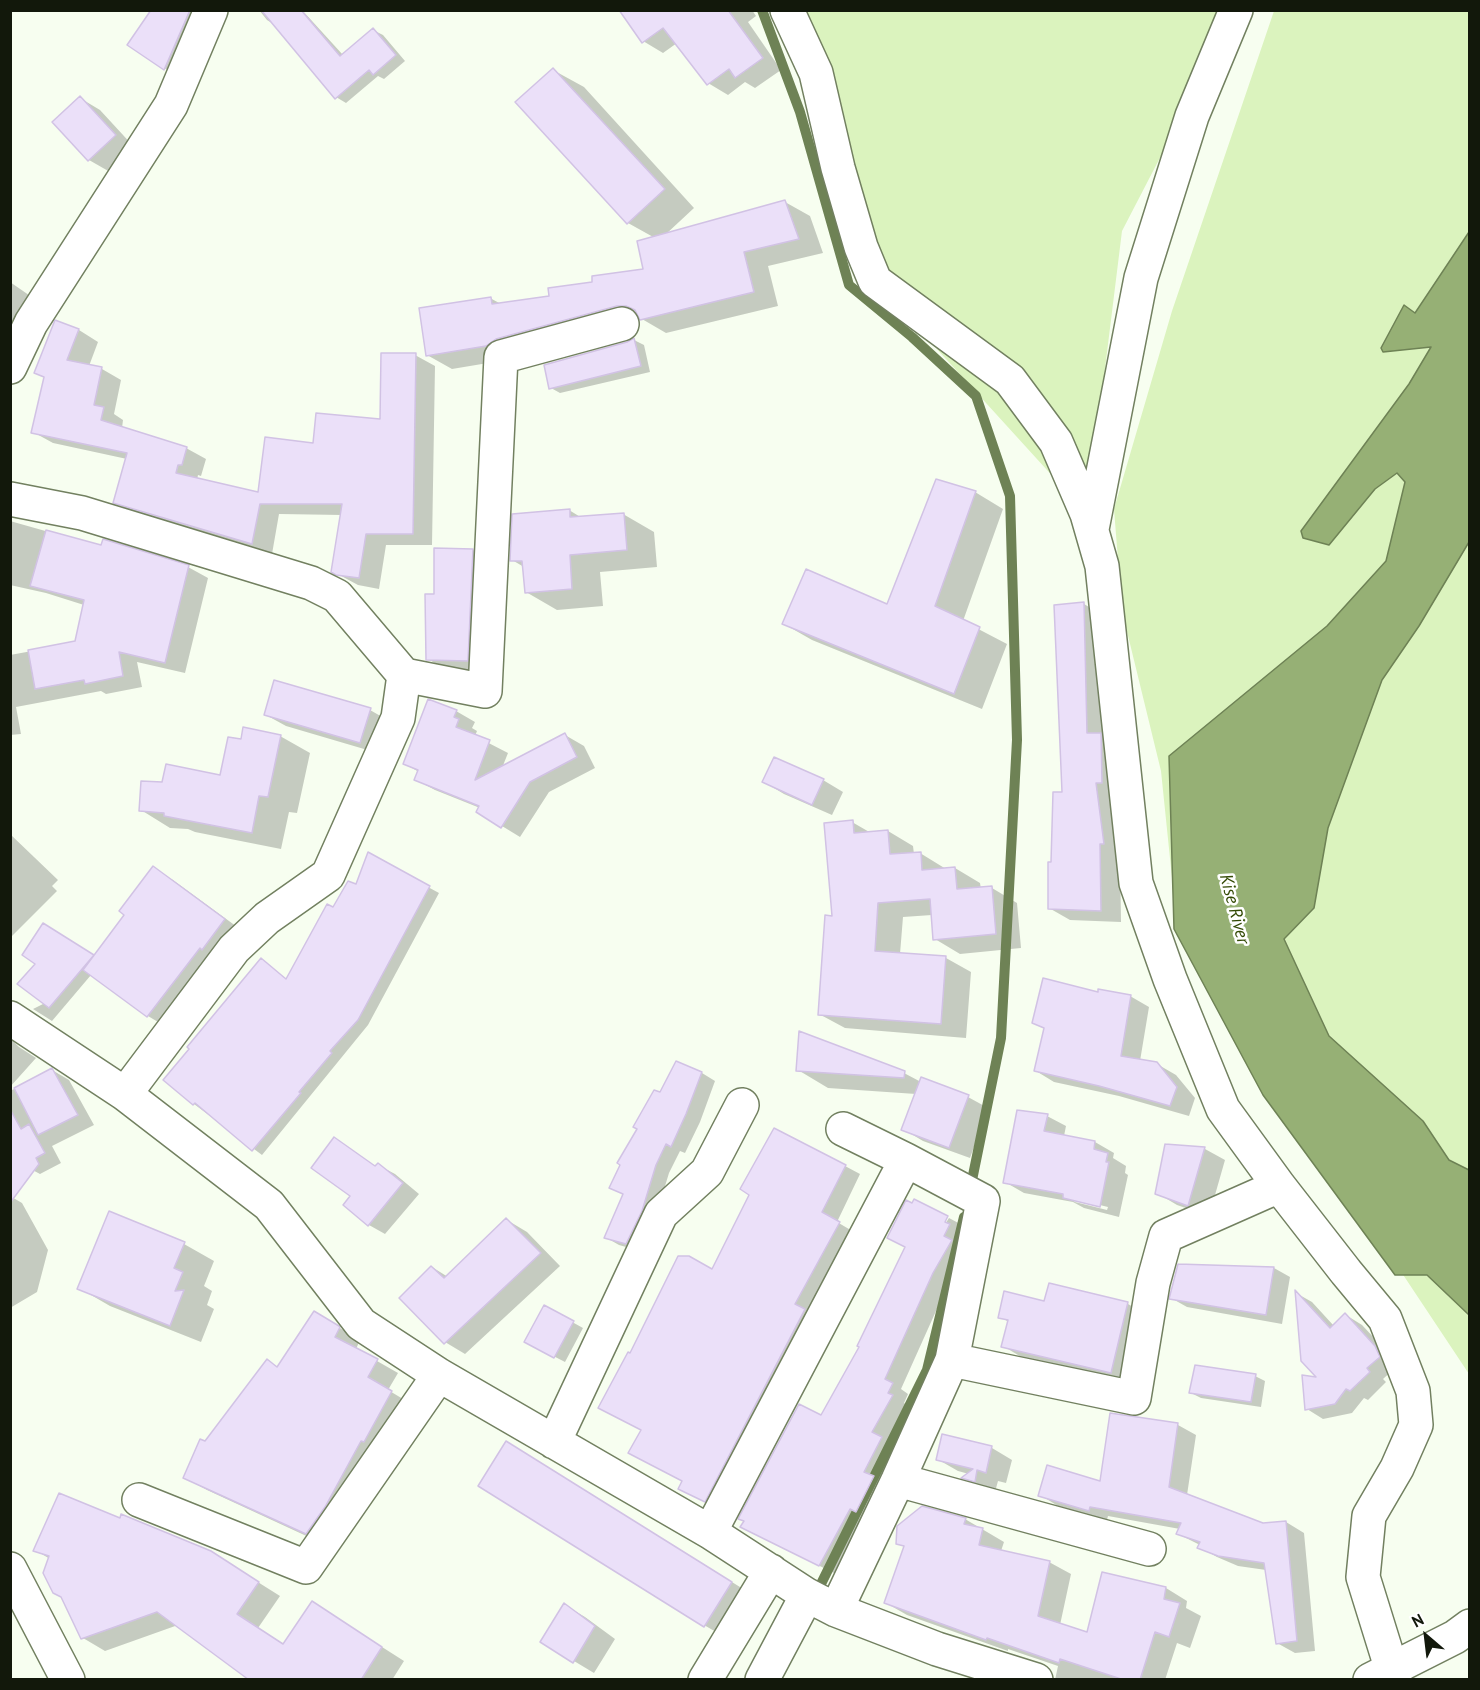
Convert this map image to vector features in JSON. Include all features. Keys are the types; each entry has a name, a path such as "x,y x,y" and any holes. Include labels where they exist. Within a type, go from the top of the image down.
{"street":[{"path":"10,367 31,323 171,105 211,10"},
{"path":"788,10 816,73 838,168 861,247 875,281 1010,380 1056,442 1087,514 1102,566 1136,884 1170,979 1223,1109 1346,1272 1385,1319 1413,1392 1416,1425 1397,1468 1369,1516 1363,1576 1385,1676 1455,1637 1470,1626"},
{"path":"1092,531 1141,278 1192,116 1236,10"},
{"path":"10,499 82,513 311,583 336,596 404,675 485,691 501,357 622,324"},
{"path":"125,1094 234,949 267,918 328,875 398,718 404,675"},
{"path":"10,1018 125,1094 268,1205 361,1324 439,1375 710,1532 807,1595 836,1610 937,1649 1036,1680"},
{"path":"554,1442 662,1214 707,1172 742,1105"},
{"path":"836,1610 952,1360 983,1201 843,1129"},
{"path":"710,1532 906,1160"},
{"path":"952,1360 1134,1398 1153,1282 1166,1236 1280,1186"},
{"path":"139,1500 306,1567 439,1375"},
{"path":"898,1480 1149,1549"},
{"path":"10,1569 68,1680"},
{"path":"705,1680 771,1571"},
{"path":"762,1680 807,1595"}],"shaded area":[{"path":"798,11 1236,11 1122,231 1087,514 875,281"},
{"path":"1274,11 1469,11 1469,1374 1178,936 1161,771 1122,611 1114,509 1172,311"}],"water":[{"name":"Kise River","path":"1469,232 1469,542 1419,626 1382,680 1328,828 1314,908 1284,939 1329,1036 1423,1121 1449,1160 1469,1170 1469,1315 1427,1275 1395,1275 1263,1095 1174,929 1169,756 1327,626 1386,561 1405,482 1397,473 1375,489 1329,545 1303,538 1301,531 1409,384 1431,347 1383,352 1381,348 1404,305 1415,313"}],"building":[{"path":"151,10 190,10 164,70 127,45"},
{"path":"261,10 301,10 340,56 373,28 396,55 373,75 369,70 335,99"},
{"path":"619,10 728,10 763,58 735,78 729,69 707,85 663,28 642,43"},
{"path":"553,68 665,189 627,224 515,102"},
{"path":"80,96 116,135 88,161 52,122"},
{"path":"785,200 799,239 744,252 754,292 640,320 635,310 626,306 617,306 496,339 486,346 426,356 419,308 491,297 492,304 549,296 548,288 592,282 592,276 643,269 637,241"},
{"path":"55,320 79,329 67,360 102,367 94,405 104,407 101,420 187,447 182,465 178,465 176,473 258,492 265,437 313,443 316,413 380,419 381,353 416,353 413,534 366,534 359,578 336,575 331,572 342,504 260,504 252,544 113,503 127,453 31,433 44,377 34,373"},
{"path":"634,338 641,366 549,389 544,365 627,342"},
{"path":"936,479 976,491 935,606 980,627 954,694 782,624 806,569 887,604"},
{"path":"570,509 570,517 624,513 627,550 570,555 572,589 525,593 522,561 510,561 512,514"},
{"path":"46,530 101,545 103,539 189,565 165,663 119,652 123,676 85,684 84,680 35,689 28,650 75,641 84,600 30,586"},
{"path":"434,548 473,549 468,661 426,660 425,594 434,594"},
{"path":"1084,602 1087,733 1101,733 1102,783 1096,783 1104,844 1100,844 1101,911 1048,909 1048,862 1051,862 1053,792 1062,792 1054,605"},
{"path":"274,680 371,708 360,743 264,715"},
{"path":"428,699 457,710 454,717 459,719 456,727 490,740 475,780 565,733 577,757 530,782 501,828 476,812 479,806 414,780 418,770 403,764"},
{"path":"243,727 281,735 268,797 259,796 252,833 164,816 164,813 139,811 141,781 162,782 166,764 220,775 228,737 241,739"},
{"path":"774,757 824,779 812,805 762,782"},
{"path":"853,820 854,833 888,830 890,854 921,852 922,870 955,867 957,889 992,886 996,934 933,940 930,899 878,903 875,951 946,956 941,1024 818,1015 825,915 832,916 824,823"},
{"path":"368,852 430,886 358,1020 330,1051 332,1053 299,1092 301,1093 252,1151 195,1103 193,1105 163,1080 189,1049 187,1047 261,958 286,979 327,904 333,907 348,881 356,884"},
{"path":"153,866 225,919 147,1017 83,970 124,915 119,911"},
{"path":"43,923 94,955 49,1008 17,984 35,964 22,955"},
{"path":"1043,978 1098,992 1098,989 1131,995 1121,1056 1157,1062 1177,1087 1170,1106 1034,1071 1044,1028 1032,1023"},
{"path":"799,1031 905,1071 904,1078 796,1071"},
{"path":"676,1061 702,1072 686,1114 671,1147 666,1144 656,1165 642,1211 626,1244 604,1238 623,1194 609,1188 620,1165 617,1163 637,1129 633,1127 654,1090 660,1092"},
{"path":"52,1068 78,1115 38,1135 14,1088"},
{"path":"921,1077 969,1095 949,1148 901,1130"},
{"path":"10,1109 21,1129 29,1124 45,1153 36,1158 39,1164 10,1203"},
{"path":"1017,1110 1048,1114 1044,1131 1095,1141 1094,1149 1108,1153 1106,1162 1109,1162 1100,1207 1063,1198 1063,1194 1003,1183"},
{"path":"774,1128 846,1165 822,1212 840,1222 795,1304 805,1309 705,1502 678,1489 682,1481 628,1453 641,1430 598,1408 628,1352 630,1353 678,1256 689,1256 712,1269 749,1195 740,1189"},
{"path":"334,1137 375,1166 378,1163 403,1183 368,1226 343,1205 350,1196 311,1168"},
{"path":"1165,1144 1205,1147 1188,1206 1155,1194"},
{"path":"914,1199 948,1216 945,1222 950,1224 944,1236 952,1240 933,1273 885,1379 893,1383 888,1393 893,1395 872,1432 882,1437 864,1472 874,1476 856,1512 850,1509 819,1566 740,1527 744,1521 738,1519 799,1404 821,1415 859,1347 857,1346 905,1247 887,1238 906,1200 912,1203"},
{"path":"109,1211 185,1242 174,1268 183,1272 175,1291 184,1290 170,1326 77,1289"},
{"path":"506,1218 541,1253 444,1344 399,1298 431,1266 444,1278"},
{"path":"1178,1264 1274,1267 1266,1315 1169,1299"},
{"path":"1049,1283 1128,1302 1111,1373 1001,1347 1008,1320 998,1318 1004,1291 1044,1301"},
{"path":"1295,1290 1330,1328 1345,1313 1375,1346 1380,1357 1367,1368 1370,1372 1350,1391 1346,1389 1335,1404 1305,1410 1302,1375 1316,1377 1301,1361"},
{"path":"544,1305 574,1321 554,1358 524,1342"},
{"path":"314,1311 340,1327 335,1337 378,1359 368,1377 392,1391 364,1442 361,1441 325,1507 306,1534 183,1478 200,1439 205,1441 267,1359 277,1367"},
{"path":"1195,1365 1256,1374 1251,1402 1189,1393"},
{"path":"1110,1413 1178,1423 1169,1487 1263,1523 1286,1521 1297,1641 1276,1644 1264,1563 1218,1556 1197,1548 1200,1542 1176,1534 1181,1523 1090,1507 1089,1511 1038,1496 1047,1465 1100,1481"},
{"path":"942,1434 992,1446 986,1473 977,1470 975,1482 961,1478 973,1469 936,1460"},
{"path":"506,1441 732,1582 704,1627 478,1486"},
{"path":"59,1493 120,1518 121,1514 211,1551 259,1582 237,1614 283,1644 312,1601 382,1647 361,1680 249,1680 157,1612 81,1639 61,1597 53,1593 43,1573 49,1556 33,1551"},
{"path":"922,1506 966,1518 964,1524 983,1528 979,1545 1050,1561 1038,1616 1087,1632 1102,1572 1166,1587 1164,1599 1180,1603 1169,1637 1155,1632 1140,1680 1124,1680 1060,1659 1059,1663 987,1638 986,1640 884,1603 904,1546 896,1544 897,1526"},
{"path":"564,1603 595,1626 573,1663 540,1642"}],"waterway":[{"path":"762,10 800,112 849,285 912,337 976,396 1010,496 1017,740 1001,1038 970,1190"},
{"path":"815,1596 927,1370 964,1217"}]}
